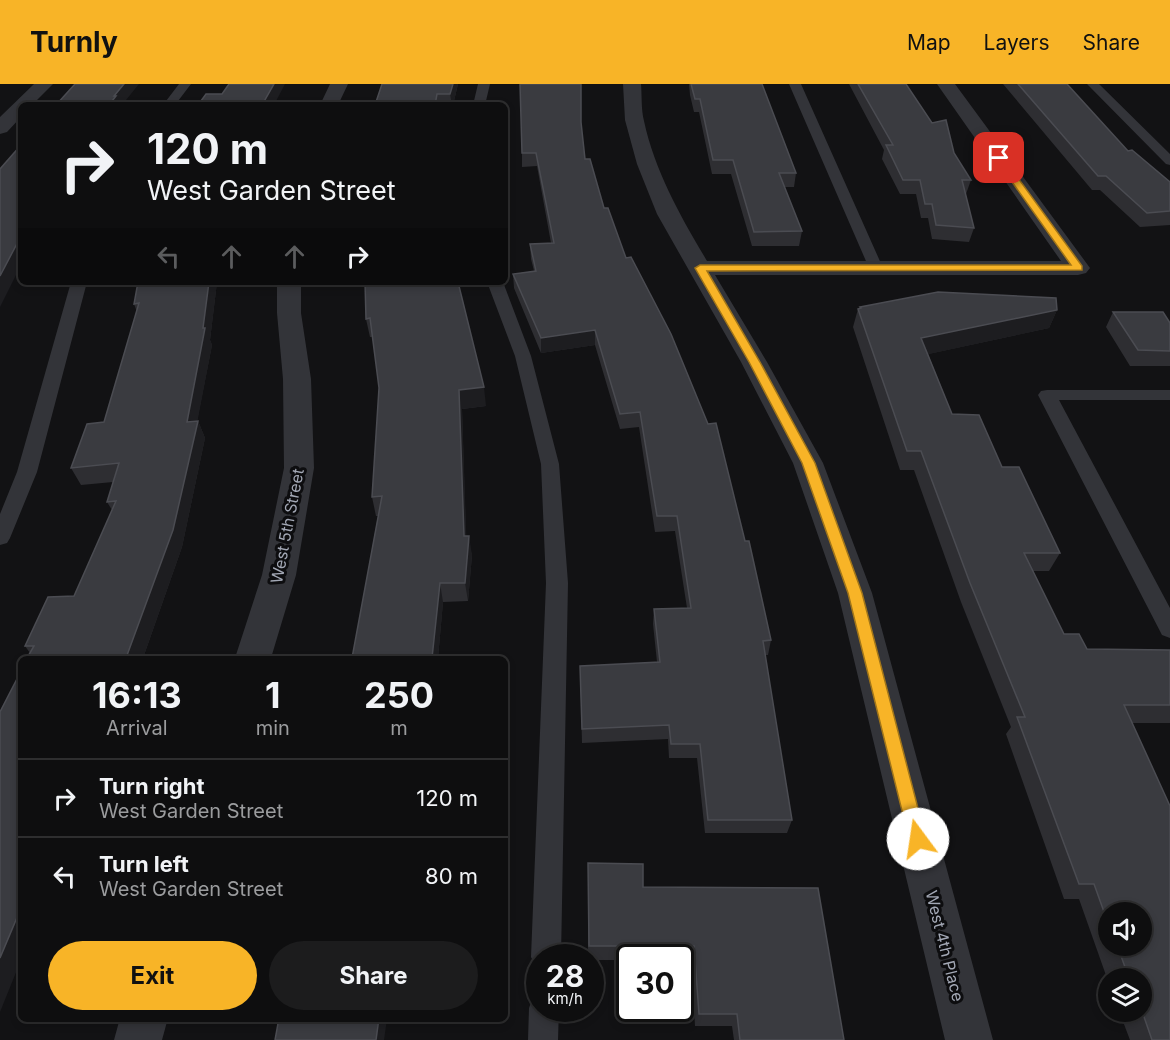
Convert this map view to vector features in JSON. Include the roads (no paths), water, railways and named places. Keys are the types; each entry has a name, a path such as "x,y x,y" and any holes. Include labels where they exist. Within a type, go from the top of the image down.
{"street":[{"path":"26,102 44,84"},
{"path":"330,102 339,84"},
{"name":"West 4th Place","path":"632,84 634,120 647,164 668,214 754,362 808,463 855,593 969,1040"},
{"path":"700,268 1078,268 946,84"},
{"path":"0,128 18,110"},
{"name":"West 5th Street","path":"254,656 279,575 299,468 297,380 289,313 289,285"},
{"path":"138,1040 143,1022"}],"lane":[{"path":"171,102 185,84"},
{"path":"480,102 484,84"},
{"path":"795,84 876,268"},
{"path":"1093,84 1170,161"},
{"path":"0,538 27,472 79,285"},
{"path":"496,285 523,356 550,464 557,583 546,944"},
{"path":"1170,395 1047,395 1170,629"},
{"path":"543,1040 544,1022"}]}
